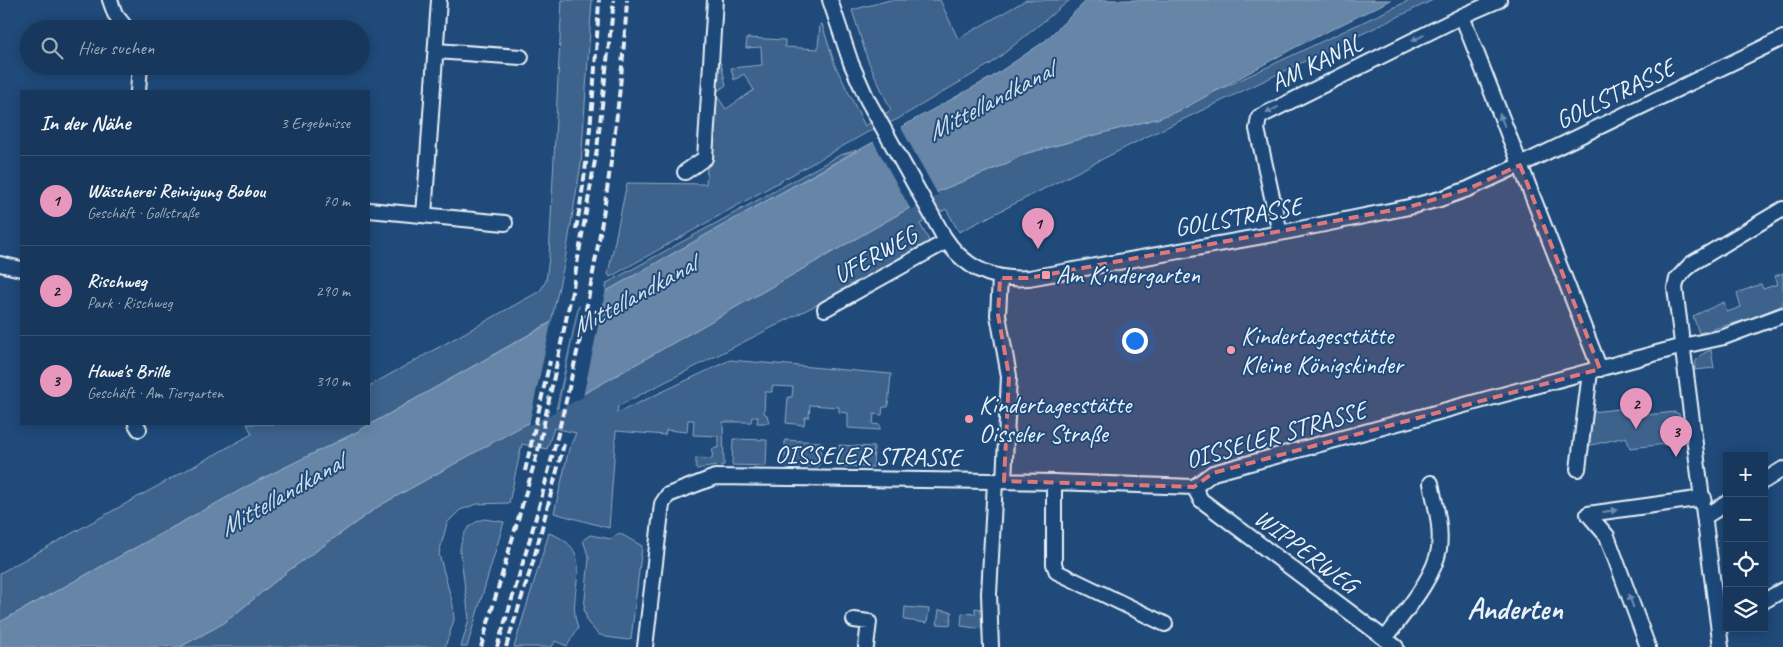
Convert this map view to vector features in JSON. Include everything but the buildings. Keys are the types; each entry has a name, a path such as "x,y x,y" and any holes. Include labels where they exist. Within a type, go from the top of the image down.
{"street":[{"path":"110,0 115,14 120,20"},
{"path":"424,215 440,0"},
{"path":"685,172 705,158 714,0"},
{"name":"GOLLSTRASSE","path":"830,0 851,63 878,118 947,241 954,251 970,265 1000,278 1029,278 1280,233 1440,199 1468,189 1520,165 1783,38"},
{"name":"AM KANAL","path":"1280,233 1257,129 1260,117 1462,16 1500,0"},
{"path":"1462,16 1520,165 1595,370 1578,469"},
{"path":"436,51 521,57"},
{"path":"138,90 139,75"},
{"path":"1721,647 1722,619 1675,288 1677,278 1691,264 1783,209"},
{"path":"370,210 505,223"},
{"name":"UFERWEG","path":"825,309 947,241"},
{"path":"0,264 20,269"},
{"path":"991,647 989,594 1009,376 998,314 1000,278"},
{"name":"OISSELER STRASSE","path":"645,647 660,518 665,498 686,487 726,476 1054,482 1194,487 1213,473 1684,346 1724,337 1783,314"},
{"path":"1768,478 1783,469"},
{"path":"1054,482 1054,564 1057,572 1165,624"},
{"path":"1391,643 1430,574 1439,550 1440,527 1431,483"},
{"name":"WIPPERWEG","path":"1194,487 1201,500 1391,643"},
{"path":"1648,647 1607,536 1588,514 1704,498"},
{"path":"1706,516 1723,505"},
{"path":"1768,599 1783,590"},
{"path":"854,620 869,622 866,647"}],"highlighted area":[{"path":"1520,165 1600,369 1213,473 1194,487 1004,481 1009,376 998,315 998,284 1000,278 1029,278 1409,207 1468,189"}],"shaded area":[{"path":"562,0 592,0 581,164 565,260 551,322 370,425 370,385 540,291 546,281 549,257"},
{"path":"890,0 940,0 958,39 1026,0 1070,0 992,63 896,120 868,132 610,277 608,274 627,183 706,184 713,62 721,63 726,85 715,93 726,109 754,90 744,74 734,80 731,68 762,65 761,47 746,48 747,38 785,40 785,47 818,49 820,24 822,24 835,65 865,126 891,110 868,61 852,10"},
{"path":"1410,0 1433,0 1142,139 959,232 946,209 920,224 932,246 618,406 617,413 730,360 891,374 888,407 883,407 882,415 874,414 873,424 880,425 880,430 848,428 848,413 839,412 839,407 810,405 809,417 805,417 804,425 786,423 788,397 792,397 793,387 772,386 772,392 765,392 764,413 767,415 769,423 757,423 758,417 752,417 751,422 723,422 724,465 696,469 696,458 712,459 713,448 718,448 718,436 693,435 694,420 688,420 687,432 666,430 665,435 616,431 609,528 554,513 569,449 576,433 554,428 547,449 522,444 509,503 477,504 460,510 447,523 439,554 453,605 454,620 445,647 180,647 224,623 288,571 379,506 596,387 941,190 1004,165 1024,154 1159,118"},
{"path":"857,150 605,292 607,283 840,155"},
{"path":"1783,273 1783,305 1749,319 1699,333 1693,316 1724,302 1727,312 1741,307 1737,293 1761,284 1763,289 1778,284 1775,276"},
{"path":"1711,350 1714,368 1695,370 1698,357"},
{"path":"1645,406 1646,415 1675,412 1679,414 1685,442 1630,448 1626,437 1587,446 1592,412"},
{"path":"248,425 369,425 257,481 0,622 0,573 252,434"},
{"path":"733,439 767,440 766,466 732,465"},
{"path":"785,440 822,442 819,466 785,466"},
{"path":"839,445 874,447 873,467 839,466"},
{"path":"484,519 504,522 467,647 461,647 469,619 460,550 461,544 466,530"},
{"path":"549,533 565,541 574,550 578,573 575,614 578,628 567,646 555,641 552,647 514,647"},
{"path":"619,533 642,546 631,639 628,640 598,634 588,623 584,609 589,558 583,540 590,535 611,539"},
{"path":"905,607 929,609 927,623 904,620"},
{"path":"975,608 981,609 983,629 961,626 962,613 975,614"},
{"path":"939,610 952,612 950,625 937,624"}],"water":[{"name":"Mittellandkanal","path":"1087,0 1391,0 1294,48 1181,110 1159,118 1024,154 1004,165 941,190 596,387 379,506 288,571 224,623 180,647 0,647 0,622 257,481 370,425 757,206 992,77 1045,41"}],"pier":[{"path":"899,124 938,195 911,210 872,139"},
{"path":"606,289 583,397 558,410 580,304"},
{"path":"578,305 555,412 529,425 552,319"}],"railway":[{"path":"576,229 591,115 599,0"},
{"path":"481,647 539,447 573,287 597,149 614,0"},
{"path":"497,647 544,489 582,328 611,165 627,0"},
{"path":"525,471 550,361"},
{"path":"506,647 533,562 564,444"}],"place":[{"name":"Wäscherei Reinigung Bobou","path":"1038,249"},
{"name":"Am Kindergarten","path":"1046,275"},
{"name":"Kindertagesstätte Kleine Königskinder","path":"1231,350"},
{"name":"Kindertagesstätte Oisseler Straße","path":"969,419"},
{"name":"Rischweg","path":"1636,429"},
{"name":"Hawe's Brille","path":"1676,457"}],"district":[{"name":"Anderten","path":"1515,609"}]}
